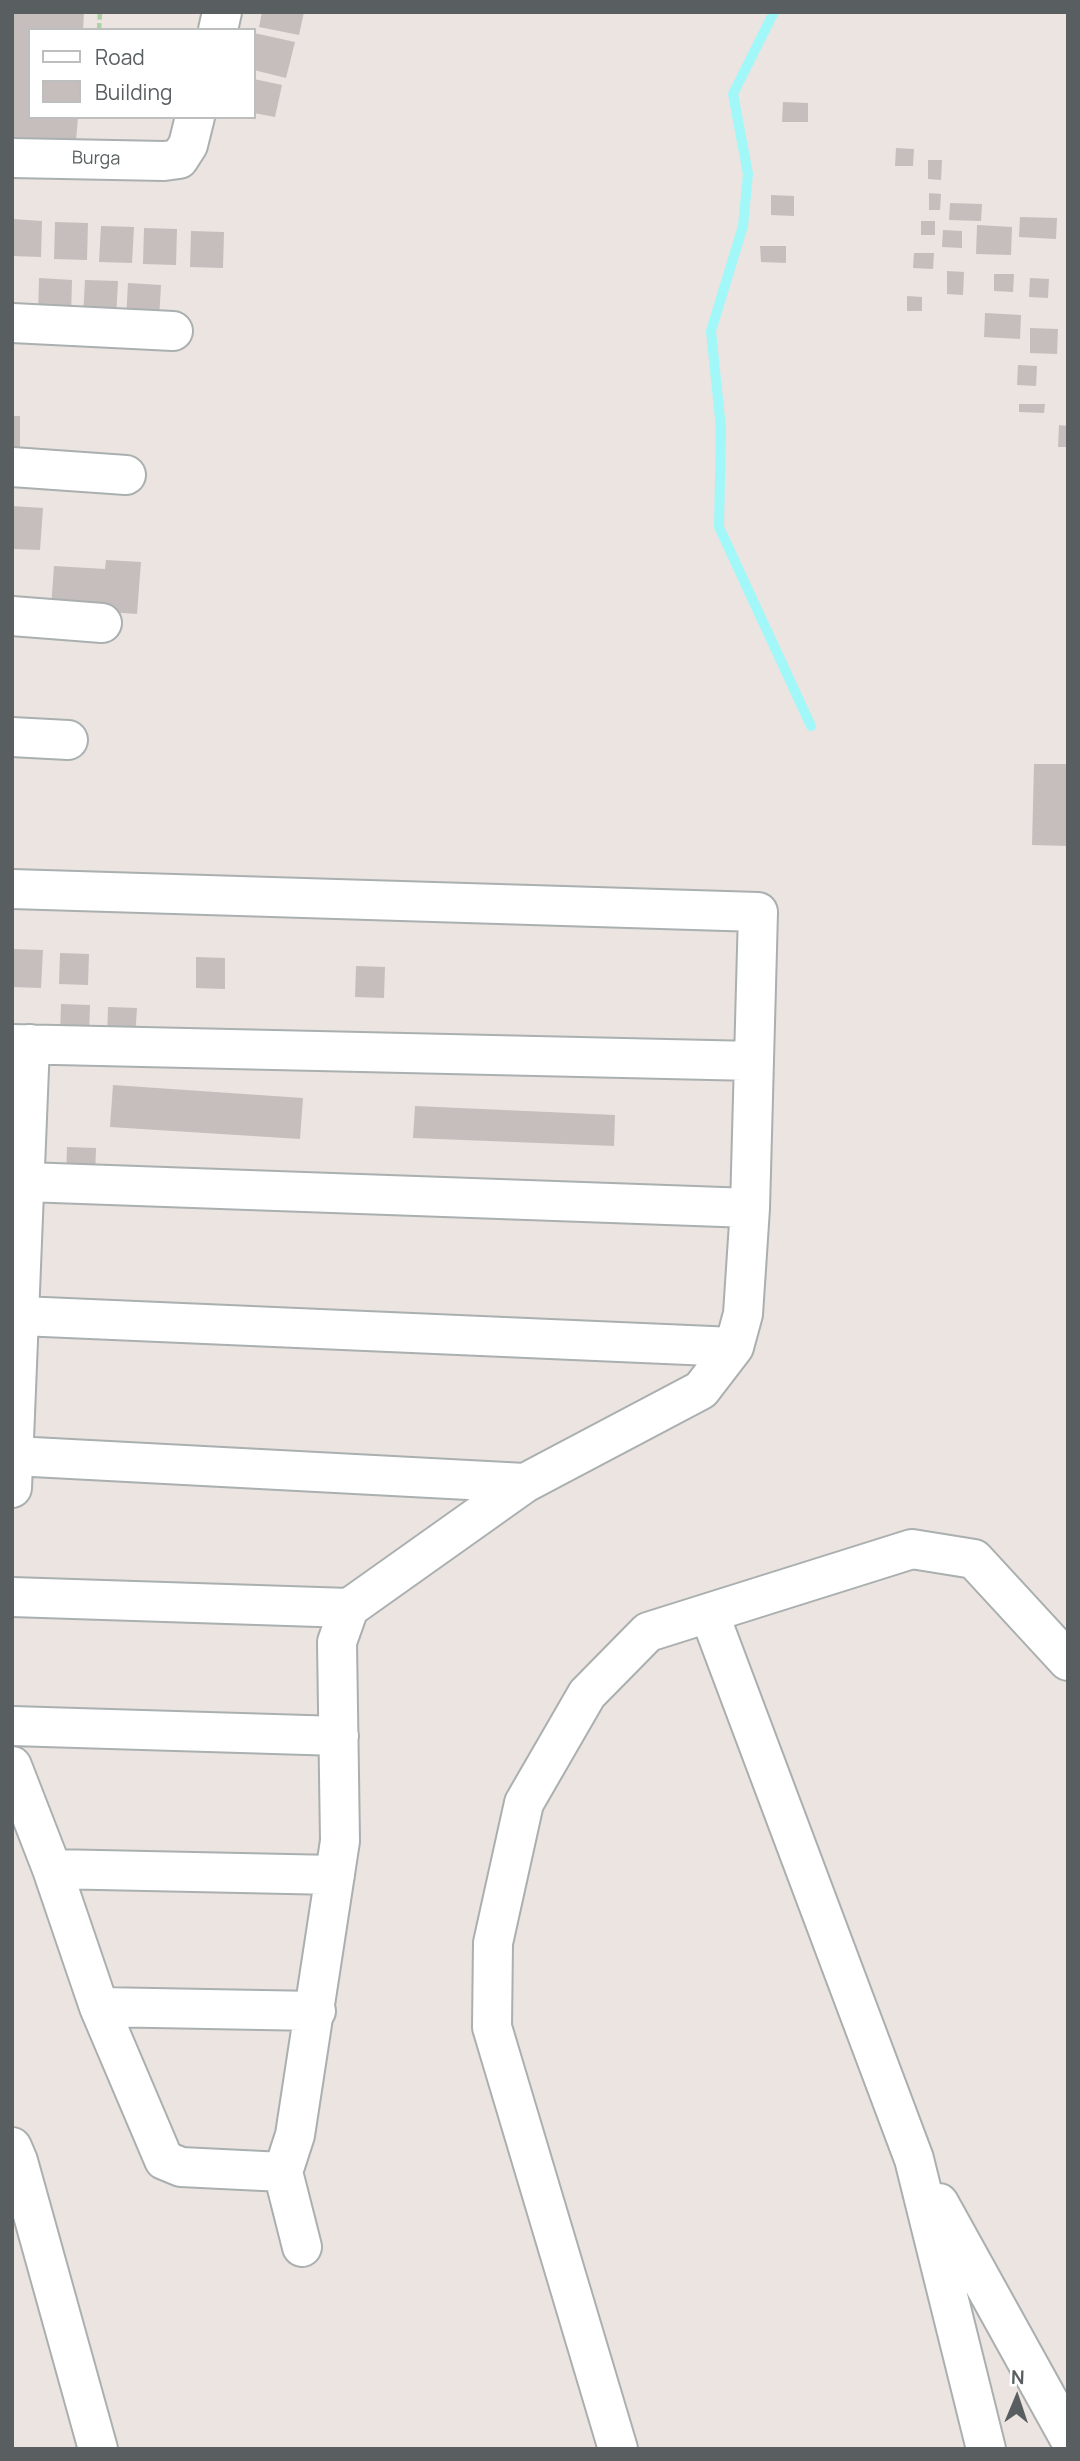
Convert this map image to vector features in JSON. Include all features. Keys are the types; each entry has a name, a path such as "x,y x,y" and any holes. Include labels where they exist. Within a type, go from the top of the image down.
{"street":[{"name":"Burga","path":"12,158 179,159 188,145 194,119"},
{"path":"12,323 173,331"},
{"path":"12,467 126,475"},
{"path":"12,616 102,623"},
{"path":"12,737 68,740"},
{"path":"12,889 758,912 750,1208 743,1314 734,1347 701,1390 525,1483 349,1608 337,1642 340,1842 295,2135 283,2172 302,2247"},
{"path":"525,1483 13,1472 26,1182 21,1044 754,1061"},
{"path":"26,1182 750,1208"},
{"path":"21,1316 734,1347"},
{"path":"618,2449 492,2026 493,1943 524,1803 587,1694 648,1632 912,1549 974,1559 1068,1661"},
{"path":"12,1597 349,1608"},
{"path":"709,1613 914,2159 986,2449"},
{"path":"12,1726 339,1736"},
{"path":"12,1766 52,1869 99,2007 164,2160 181,2167 283,2172"},
{"path":"52,1869 335,1875"},
{"path":"99,2007 316,2011"},
{"path":"14,2157 89,2447"},
{"path":"914,2159 1068,2436"}],"building":[{"path":"12,12 84,12 83,28 28,28 28,119 78,119 76,141 12,137"},
{"path":"262,12 304,12 299,35 259,27"},
{"path":"256,33 295,42 286,78 256,70"},
{"path":"256,79 282,85 275,117 256,113"},
{"path":"783,102 808,103 808,122 782,122"},
{"path":"896,148 914,149 913,166 895,166"},
{"path":"928,160 942,160 941,180 928,179"},
{"path":"929,193 941,194 940,210 929,210"},
{"path":"771,195 794,196 794,216 771,215"},
{"path":"950,203 982,204 981,221 949,220"},
{"path":"1020,217 1057,218 1056,239 1019,237"},
{"path":"12,219 42,221 41,257 12,256"},
{"path":"921,221 935,221 935,235 921,235"},
{"path":"55,222 88,223 87,260 54,259"},
{"path":"977,225 1012,227 1011,255 976,254"},
{"path":"101,226 134,227 132,263 99,262"},
{"path":"144,228 177,229 176,265 143,264"},
{"path":"943,230 962,231 962,248 942,247"},
{"path":"191,231 224,232 223,268 190,267"},
{"path":"760,246 786,246 786,263 761,262"},
{"path":"914,253 934,253 933,269 913,268"},
{"path":"947,271 964,272 963,295 947,294"},
{"path":"994,274 1014,274 1013,292 994,291"},
{"path":"39,278 72,280 71,317 38,315"},
{"path":"1030,278 1049,279 1048,298 1029,297"},
{"path":"85,280 118,281 116,318 83,316"},
{"path":"128,283 161,285 159,321 126,320"},
{"path":"907,296 922,297 922,311 907,311"},
{"path":"985,313 1021,315 1020,339 984,337"},
{"path":"1030,328 1058,329 1057,354 1030,353"},
{"path":"1018,365 1037,366 1036,386 1017,385"},
{"path":"1019,404 1045,404 1044,413 1019,412"},
{"path":"12,416 20,416 20,450 12,450"},
{"path":"1059,425 1068,426 1068,447 1058,447"},
{"path":"12,506 43,508 40,550 12,549"},
{"path":"106,560 141,562 137,614 51,608 54,566 105,569"},
{"path":"1034,764 1068,764 1068,846 1032,845"},
{"path":"12,949 43,950 41,988 12,987"},
{"path":"60,953 89,954 88,985 59,984"},
{"path":"196,957 225,958 225,989 196,988"},
{"path":"356,966 385,967 384,998 355,997"},
{"path":"61,1004 90,1005 89,1036 60,1035"},
{"path":"108,1007 137,1008 135,1038 107,1037"},
{"path":"113,1085 303,1098 300,1139 110,1127"},
{"path":"415,1106 615,1115 614,1146 413,1138"},
{"path":"67,1147 96,1148 95,1178 66,1177"}],"waterway":[{"path":"774,12 733,94 748,174 743,226 711,331 721,429 719,527 811,726"}]}
